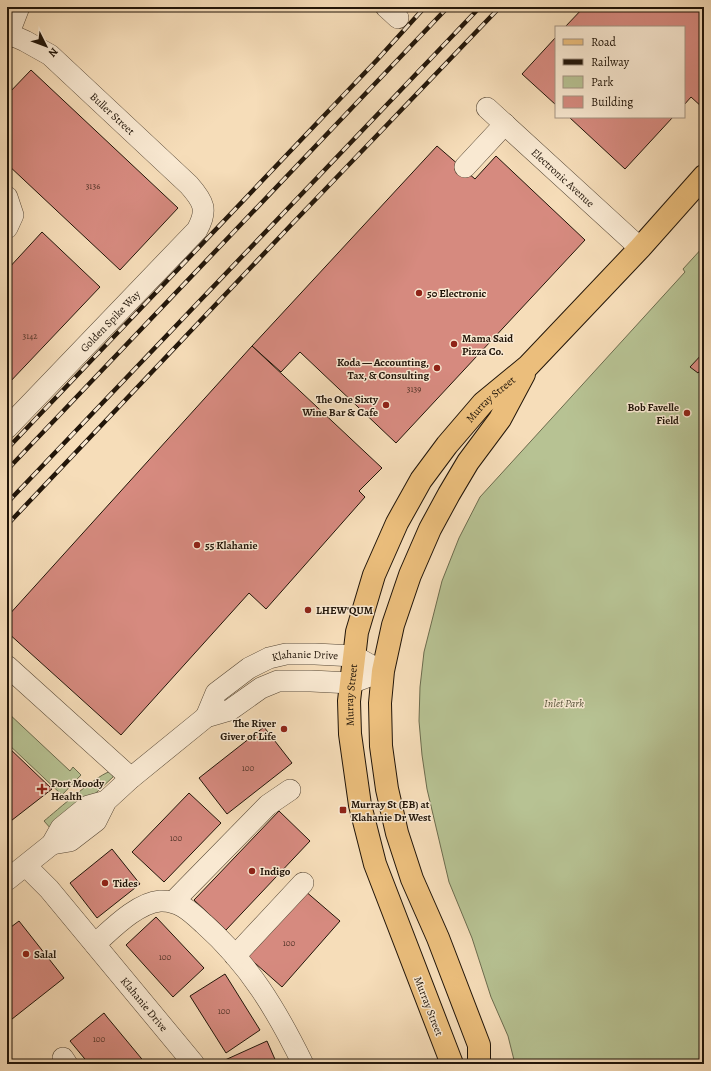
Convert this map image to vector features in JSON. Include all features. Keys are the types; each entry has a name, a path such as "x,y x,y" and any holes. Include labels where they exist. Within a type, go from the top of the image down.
{"main road":[{"name":"Murray Street","path":"452,1064 376,864 362,813 350,734 349,702 357,632 374,576 397,522 421,480 446,445 483,402 528,366 640,248 704,176"},
{"name":"Murray Street","path":"479,1064 479,1045 438,938 412,879 397,833 387,789 381,746 380,703 393,625 410,575 430,529 468,462 500,420 528,366"}],"street":[{"path":"8,35 20,7"},
{"name":"Buller Street","path":"8,35 25,40 50,55 189,185 200,197 204,209"},
{"name":"Electronic Avenue","path":"487,108 640,248"},
{"path":"465,167 504,124"},
{"path":"7,196 13,215 7,228"},
{"name":"Golden Spike Way","path":"7,428 197,230 202,220 204,209"},
{"name":"Klahanie Drive","path":"206,717 216,693 249,668 269,658 286,654 300,653 354,656 384,672"},
{"path":"7,666 131,778"},
{"name":"Klahanie Drive","path":"7,880 52,844 61,828 88,806 106,800 206,717 230,710 261,688 278,681 351,683 384,672"},
{"path":"173,902 268,805 290,790"},
{"name":"Klahanie Drive","path":"26,866 50,889 194,1064"},
{"path":"235,956 303,882"},
{"path":"95,944 117,925 145,905 159,901 173,902 184,907 212,931 251,974 278,1015 303,1064"}],"green space":[{"name":"Inlet Park","path":"704,246 704,1064 515,1064 508,1036 491,997 472,938 449,882 427,789 419,721 420,687 424,652 442,581 459,538 480,497 685,272 683,269"},
{"path":"7,712 70,771 73,767 81,775 62,795 7,743"},
{"path":"112,771 114,774 113,777 84,804 52,830 44,821 88,785 106,773"}],"building":[{"path":"584,7 704,7 704,107 703,108 691,97 685,104 685,26 566,26"},
{"path":"555,38 555,104 522,74"},
{"path":"31,70 178,208 120,270 7,164 7,95"},
{"path":"570,118 672,118 625,169"},
{"name":"50 Electronic","path":"437,146 475,179 496,156 585,240 396,443 300,352 281,372 252,346"},
{"path":"42,232 100,287 7,385 7,270"},
{"name":"55 Klahanie","path":"252,346 382,468 359,491 365,497 266,609 249,593 121,735 7,632 7,617"},
{"path":"704,352 704,366 698,373 690,367"},
{"path":"264,727 292,763 227,814 199,778"},
{"path":"7,746 52,789 7,824"},
{"path":"189,793 221,823 164,882 132,852"},
{"name":"Indigo","path":"279,811 310,841 226,930 194,900"},
{"name":"Tides","path":"112,849 140,884 97,918 70,883"},
{"name":"Indigo","path":"304,890 340,921 282,987 247,956"},
{"path":"156,917 204,968 173,997 126,945"},
{"name":"Salal","path":"19,921 64,978 7,1023 7,930"},
{"path":"225,974 260,1030 226,1053 190,996"},
{"path":"104,1013 146,1064 89,1064 70,1041"},
{"path":"267,1041 277,1064 227,1064 225,1060"}],"railway":[{"path":"7,449 377,60 425,7"},
{"path":"7,470 448,7"},
{"path":"7,503 480,7"},
{"path":"7,525 500,7"}],"place":[{"name":"50 Electronic","path":"419,293"},
{"name":"Mama Said Pizza Co.","path":"454,344"},
{"name":"Koda — Accounting, Tax, & Consulting","path":"437,368"},
{"name":"The One Sixty Wine Bar & Cafe","path":"386,405"},
{"name":"Bob Favelle Field","path":"687,413"},
{"name":"55 Klahanie","path":"197,545"},
{"name":"LHEW'QUM","path":"308,610"},
{"name":"The River Giver of Life","path":"284,729"},
{"name":"Port Moody Health","path":"42,789"},
{"name":"Murray St (EB) at Klahanie Dr West","path":"343,810"},
{"name":"Indigo","path":"252,871"},
{"name":"Tides","path":"105,883"},
{"name":"Salal","path":"26,954"}]}
